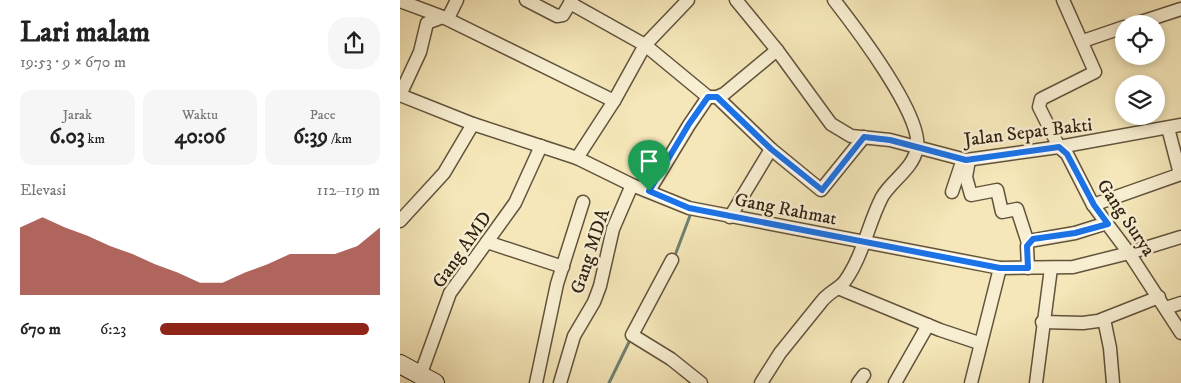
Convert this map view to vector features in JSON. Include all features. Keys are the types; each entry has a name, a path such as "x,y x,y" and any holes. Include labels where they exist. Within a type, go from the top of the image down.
{"main road":[{"path":"400,364 428,380"}],"street":[{"path":"400,95 420,52 427,23 445,17 457,0"},
{"path":"526,0 557,16 563,15 571,2 645,45 712,97 771,149 822,190 864,137"},
{"path":"577,158 614,101 645,45 688,0"},
{"name":"Jalan Sepat Bakti","path":"736,0 777,50 831,124 851,136 917,147 966,160 1059,147 1175,126"},
{"path":"761,383 780,353 822,300 838,288 848,277 865,242 883,195 909,165 917,147 913,120 900,95 834,0"},
{"path":"1063,0 1083,41 1115,30"},
{"path":"400,2 445,17 526,60 614,101"},
{"path":"1163,15 1181,9"},
{"name":"Gang Surya","path":"1083,41 1095,72 1041,99 1038,104 1059,147 1067,154 1094,205 1130,253 1181,333"},
{"path":"649,191 689,124 712,97 731,89 777,50"},
{"name":"Gang Rahmat","path":"400,95 473,124 577,158 632,185 689,208 1000,268 1073,267 1130,253 1181,237"},
{"path":"400,220 444,173 473,124"},
{"path":"1094,205 1180,174 1175,126"},
{"name":"Gang AMD","path":"428,380 430,342 450,293 515,203 541,146"},
{"path":"730,217 771,149"},
{"path":"952,192 966,160"},
{"path":"966,160 966,177 971,195 997,190 1002,212 1017,209 1028,243 1028,268"},
{"name":"Gang MDA","path":"560,383 574,336 594,302 600,286 613,229 632,185"},
{"path":"536,383 557,284 583,202"},
{"path":"1028,243 1033,239 1075,233 1108,224"},
{"path":"486,242 563,267"},
{"path":"672,260 632,335 678,365 701,383"},
{"path":"971,383 979,343 1000,268"},
{"path":"1036,383 1042,322 1051,268"},
{"path":"838,288 928,325 979,343"},
{"path":"1042,322 1083,323 1162,303 1181,303"},
{"path":"1104,319 1110,348 1113,383"},
{"path":"895,383 928,325"}],"waterway":[{"path":"674,258 691,213"},
{"path":"609,383 630,340"}],"route":[{"path":"708,97 717,97 771,149 822,190 864,137 890,140 956,159 966,160 1059,147 1067,154 1094,205 1108,224 1075,233 1033,239 1029,241 1027,246 1028,268 1000,268 886,245 764,224 689,208 649,191 702,104 708,97"}]}
